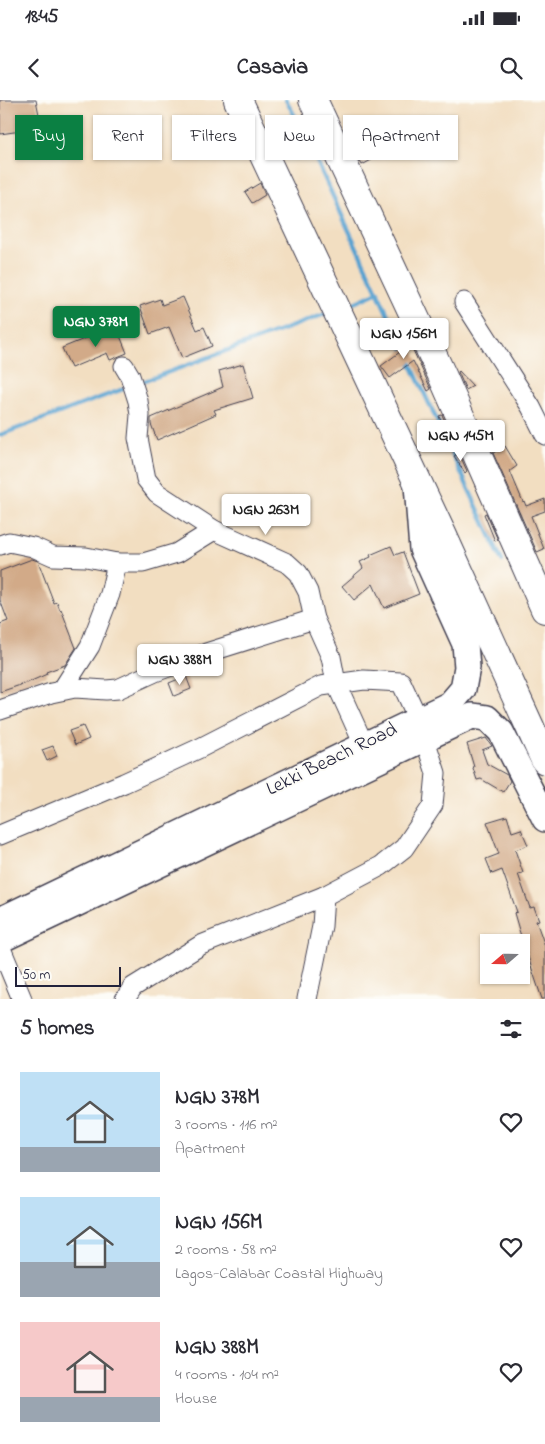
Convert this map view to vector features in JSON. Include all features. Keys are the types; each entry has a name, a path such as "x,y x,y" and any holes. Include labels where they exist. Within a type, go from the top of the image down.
{"highway":[{"path":"238,100 545,760"},
{"path":"313,100 442,376 545,609"}],"main road":[{"name":"Lekki Beach Road","path":"0,940 421,729 450,704 463,689 467,667 465,644 422,549 416,480"},
{"name":"Lekki Beach Road","path":"0,920 364,745 472,716 487,718 501,732 545,820"}],"street":[{"path":"464,302 531,407 545,436"},
{"path":"124,366 130,376 138,401 140,415 138,438 146,479 157,492 214,530 287,563 298,572 308,592 314,619 331,657 336,683 364,745"},
{"path":"0,545 9,542 33,547 53,556 86,557 117,563 143,563 177,553 214,530"},
{"path":"62,690 90,646 110,594 117,563"},
{"path":"0,710 62,690 75,688 118,689 155,672 314,619"},
{"path":"0,834 124,783 200,748 321,686 364,680 401,682 421,729 436,773 433,805 404,848 381,866 324,896 201,945 133,987 125,999"},
{"path":"307,999 322,926 324,896"},
{"path":"0,946 22,999"}],"building":[{"path":"0,100 36,100 39,115 15,115 15,132 0,134"},
{"path":"359,160 371,160 362,165"},
{"path":"260,183 265,195 252,203 245,192"},
{"path":"183,297 197,330 204,327 212,346 182,358 169,327 150,334 140,306 160,299 162,305"},
{"path":"399,320 431,389 428,391 413,361 390,378 381,366 408,346 395,322"},
{"path":"116,326 127,353 110,360 107,353 71,368 62,348"},
{"path":"243,364 253,398 214,410 216,414 157,440 151,424 151,418 223,387 219,371"},
{"path":"459,371 473,386 466,390"},
{"path":"442,415 447,425 443,427 439,416"},
{"path":"505,446 517,466 510,471 526,506 545,499 545,511 531,516 544,549 537,552 493,453"},
{"path":"459,453 467,471 465,473 454,456"},
{"path":"486,513 498,540 495,541 484,514"},
{"path":"391,546 395,555 403,552 419,594 384,608 373,584 354,600 342,586 363,568 360,562 371,557 370,555"},
{"path":"32,559 38,561 54,603 57,602 61,609 76,648 65,665 46,672 47,674 29,682 0,692 0,624 8,621 0,600 0,571"},
{"path":"186,676 191,689 174,696 169,683"},
{"path":"83,726 89,739 75,745 69,731"},
{"path":"486,738 492,746 482,750 487,764 507,775 510,781 503,792 481,779 477,780 473,768 467,744"},
{"path":"53,746 57,756 47,761 42,750"},
{"path":"507,816 512,832 521,829 528,845 515,850 523,873 518,874 530,908 534,907 539,920 536,921 545,946 545,999 542,999 530,963 530,934 520,934 514,913 517,912 502,870 492,874 486,859 499,854 487,822"}],"waterway":[{"path":"286,100 301,127 502,561"},
{"path":"345,307 378,292"},
{"path":"142,382 328,313"},
{"path":"0,435 126,388"}]}
